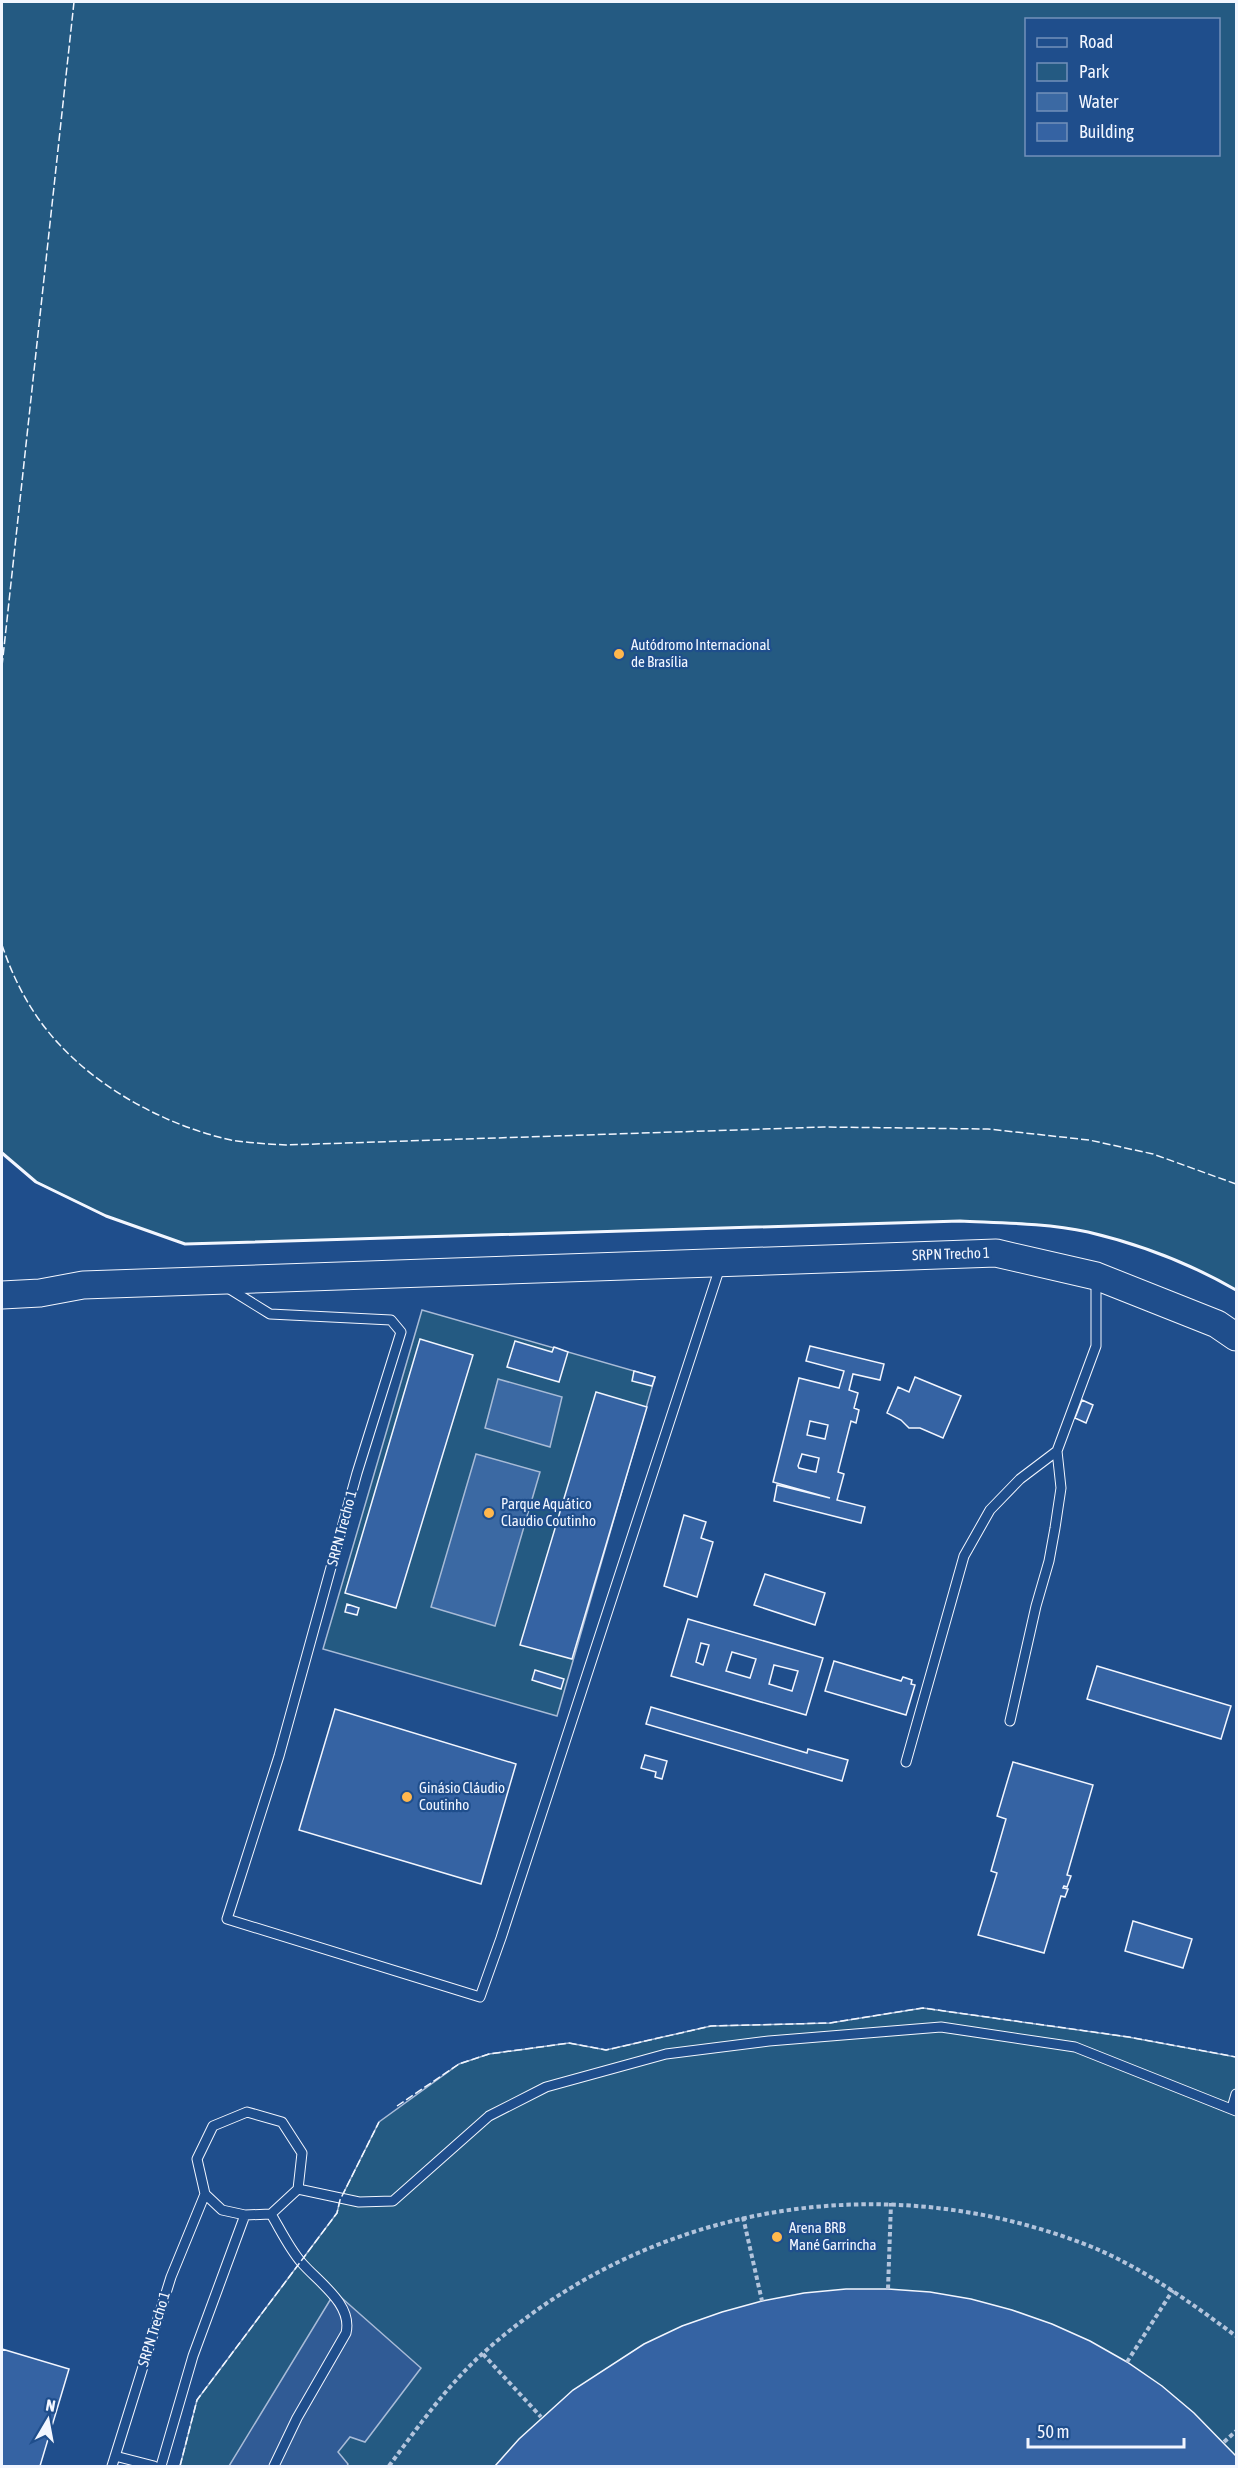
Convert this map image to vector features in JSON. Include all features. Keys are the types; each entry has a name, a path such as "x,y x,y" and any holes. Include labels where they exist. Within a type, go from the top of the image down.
{"main road":[{"name":"SRPN Trecho 1","path":"2,1277 83,1285 996,1253 1096,1276 1217,1324 1236,1337"},
{"name":"SRPN Trecho 1","path":"2,1295 40,1293 83,1285"}],"lane":[{"name":"SRPN Trecho 1","path":"215,1280 270,1314 390,1320 401,1332 357,1473 279,1756 227,1919 480,1997 505,1927 722,1262"},
{"path":"1010,1721 1055,1528 1061,1488 1057,1451 1096,1346 1096,1276"},
{"path":"906,1762 964,1556 990,1510 1020,1479 1057,1451"},
{"path":"297,2189 359,2202 393,2201 489,2116 546,2087 666,2055 769,2041 941,2027 1075,2047 1234,2109 1236,2094"},
{"path":"247,2112 282,2122 302,2153 297,2189 271,2214 245,2216 222,2210 205,2194 196,2159 213,2126 247,2112"},
{"name":"SRPN Trecho 1","path":"112,2466 171,2277 205,2194"},
{"path":"271,2214 300,2261 321,2281 346,2313 348,2324 346,2333 297,2418 274,2466"},
{"path":"161,2466 193,2356 245,2216"},
{"path":"115,2456 154,2466"}],"path":[{"path":"888,2289 891,2203"},
{"path":"389,2466 441,2397 483,2354 552,2299 604,2269 658,2244 743,2217 801,2207 891,2203 980,2213 1037,2228 1094,2248 1173,2290 1236,2336"},
{"path":"743,2217 762,2301"},
{"path":"1127,2362 1173,2290"},
{"path":"483,2354 541,2417"},
{"path":"1224,2442 1236,2431"}],"green space":[{"name":"Autódromo Internacional de Brasília","path":"2,2 1236,2 1236,1290 1183,1263 1126,1242 1072,1229 1008,1223 960,1221 185,1244 106,1216 36,1182 2,1153"},
{"name":"Parque Aquático Claudio Coutinho","path":"422,1310 655,1377 557,1716 323,1649"},
{"name":"Arena BRB Mané Garrincha","path":"923,2008 1128,2037 1236,2057 1236,2466 180,2466 197,2400 337,2213 340,2200 379,2122 459,2064 489,2054 569,2043 606,2050 711,2026 830,2023"}],"shaded area":[{"path":"335,2292 421,2368 365,2442 350,2437 338,2452 348,2464 347,2466 229,2466"}],"water":[{"path":"498,1379 562,1397 550,1447 485,1428"},
{"path":"476,1454 540,1472 495,1626 431,1607"}],"building":[{"path":"420,1339 473,1355 396,1608 345,1593"},
{"path":"515,1341 552,1352 554,1347 568,1352 559,1382 507,1367"},
{"path":"810,1346 884,1364 880,1380 853,1374 849,1390 858,1393 854,1408 859,1410 856,1423 851,1421 838,1472 844,1474 837,1500 865,1507 861,1523 774,1501 777,1485 830,1498 773,1482 799,1378 839,1388 844,1371 806,1361","holes":["810,1421 828,1425 825,1439 807,1435","802,1454 819,1458 816,1472 799,1468"]},
{"path":"634,1371 655,1377 652,1386 632,1381"},
{"path":"915,1377 961,1396 943,1438 920,1428 909,1428 901,1420 887,1413 898,1387 909,1392"},
{"path":"596,1392 647,1407 572,1659 520,1645"},
{"path":"1082,1400 1093,1405 1086,1423 1075,1418"},
{"path":"684,1515 706,1522 701,1538 713,1542 697,1597 664,1586"},
{"path":"765,1574 825,1593 815,1625 754,1605"},
{"path":"347,1604 359,1608 357,1615 345,1612"},
{"path":"688,1619 823,1658 806,1715 671,1676","holes":["701,1643 709,1645 703,1665 696,1662","732,1652 756,1659 750,1678 726,1671","774,1665 798,1671 792,1691 769,1684"]},
{"path":"834,1661 901,1681 903,1677 912,1680 911,1684 915,1685 906,1715 825,1691"},
{"path":"1097,1666 1231,1706 1221,1739 1087,1699"},
{"path":"535,1670 564,1679 561,1689 532,1680"},
{"path":"651,1707 807,1753 808,1749 848,1760 842,1781 646,1724"},
{"name":"Ginásio Cláudio Coutinho","path":"335,1709 516,1764 481,1884 299,1830"},
{"path":"645,1755 667,1761 662,1779 655,1777 656,1772 641,1768"},
{"path":"1013,1762 1093,1785 1067,1875 1071,1876 1067,1887 1063,1888 1068,1889 1065,1897 1061,1896 1044,1953 978,1935 997,1873 991,1871 1006,1819 997,1816"},
{"path":"1133,1921 1192,1939 1183,1968 1125,1951"},
{"path":"846,2289 930,2292 971,2299 1052,2324 1090,2341 1127,2362 1162,2386 1194,2413 1236,2456 1236,2466 495,2466 519,2439 573,2390 644,2344 682,2326 762,2301 804,2293"},
{"path":"2,2349 69,2369 40,2466 2,2466"}],"fence":[{"path":"2,666 74,2"},
{"path":"2,945 12,972 32,1009 58,1043 75,1060 115,1091 160,1116 207,1134 231,1140 286,1145 824,1127 988,1129 1089,1140 1153,1154 1236,1184"},
{"path":"397,2106 459,2064 489,2054 569,2043 606,2050 711,2026 830,2023 923,2008 1129,2037 1236,2057"},
{"path":"180,2466 197,2400 337,2213 340,2200 379,2122"}],"wall":[{"path":"2,1153 36,1182 106,1216 185,1244 960,1221 1008,1223 1072,1229 1126,1242 1183,1263 1236,1290"}],"place":[{"name":"Autódromo Internacional de Brasília","path":"619,654"},
{"name":"Parque Aquático Claudio Coutinho","path":"489,1513"},
{"name":"Ginásio Cláudio Coutinho","path":"407,1797"},
{"name":"Arena BRB Mané Garrincha","path":"777,2237"}]}
